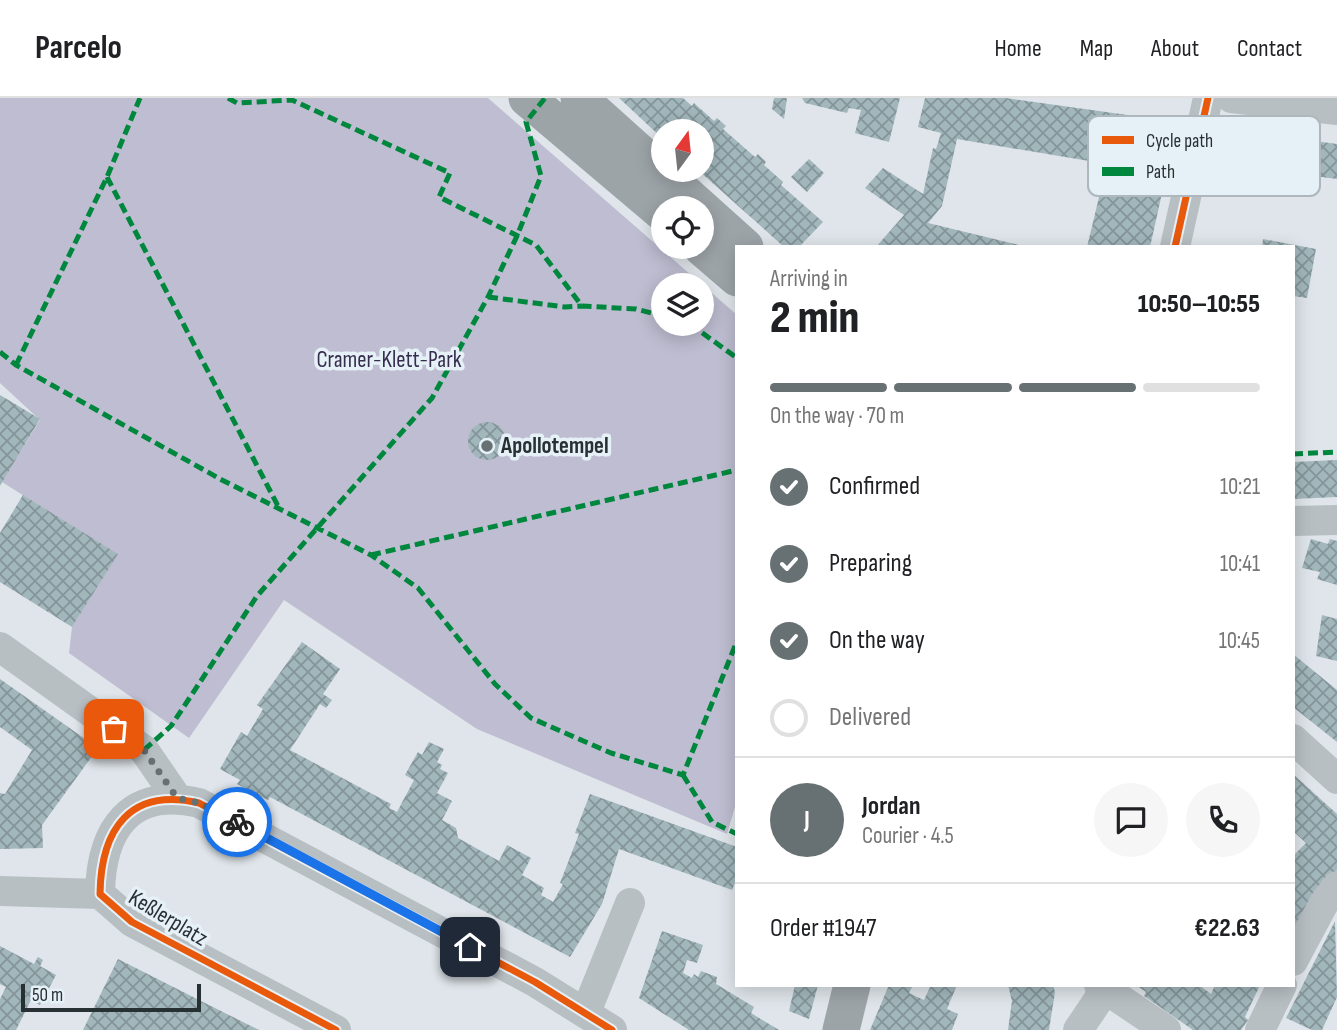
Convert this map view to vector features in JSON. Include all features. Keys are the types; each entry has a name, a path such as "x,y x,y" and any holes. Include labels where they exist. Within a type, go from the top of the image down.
{"main road":[{"path":"527,98 651,203"},
{"path":"579,98 743,245"},
{"path":"714,258 735,276"},
{"path":"841,1030 852,987"}],"street":[{"path":"1204,116 1208,98"},
{"path":"1231,98 1337,110"},
{"path":"1176,244 1187,196"},
{"path":"1295,521 1337,520"},
{"path":"0,647 144,750 177,798 218,812 586,1012 612,1030"},
{"path":"1295,741 1337,779"},
{"name":"Keßlerplatz","path":"177,798 154,799 136,809 118,827 105,846 100,867 100,894 132,922 336,1030"},
{"path":"1295,957 1324,903 1337,886"},
{"path":"0,891 100,894"},
{"path":"586,1012 631,903"},
{"path":"1260,1030 1281,987"},
{"path":"1078,1030 1102,988 1166,1030"}],"green space":[{"name":"Cramer-Klett-Park","path":"0,98 488,98 651,240 651,259 673,259 689,273 651,273 651,336 714,336 714,295 735,313 735,807 727,834 477,729 284,600 189,738 69,653 72,627 117,554 2,482 40,420 0,383"}],"building":[{"path":"619,98 683,98 692,106 694,103 712,119 651,119 651,128"},
{"path":"774,98 787,98 784,119 772,109"},
{"path":"802,98 900,98 889,142 855,133 861,110 849,108 847,113 805,103"},
{"path":"925,98 1006,98 1135,116 1088,116 1088,161 957,139 942,206 928,223 1019,245 878,245 904,215 865,188 883,168 923,194 933,148 936,149 941,133 918,127"},
{"path":"717,118 726,126 723,129 755,157 758,154 766,162 764,165 783,182 781,185 823,222 801,245 782,245 711,182 714,182 714,121"},
{"path":"1320,142 1337,144 1337,179 1320,177"},
{"path":"809,159 824,173 807,192 791,177"},
{"path":"1099,196 1161,196 1150,245 1087,245"},
{"path":"1263,239 1295,245 1262,245"},
{"path":"1295,245 1316,249 1307,298 1295,296"},
{"path":"0,395 40,419 0,486"},
{"name":"Apollotempel","path":"487,422 500,428 506,441 500,454 487,460 474,454 468,441 474,428"},
{"path":"1337,460 1337,497 1295,499 1295,462"},
{"path":"23,495 118,554 72,627 0,582 0,533"},
{"path":"1311,539 1328,544 1330,539 1337,541 1337,585 1317,579 1320,572 1302,568"},
{"path":"1322,615 1337,619 1337,661 1316,656"},
{"path":"302,642 340,669 323,694 332,700 326,708 320,704 290,750 391,804 389,808 397,812 414,780 405,775 418,752 422,755 429,742 444,749 437,762 442,765 440,769 448,773 437,793 452,801 442,820 456,828 458,838 499,861 507,845 531,858 522,875 544,888 541,895 553,902 563,884 560,883 579,834 575,833 590,794 735,846 735,883 732,890 619,849 602,904 570,957 270,797 268,800 237,784 240,780 220,769 241,732 247,736 263,709 257,705"},
{"path":"1295,656 1337,690 1337,742 1295,709"},
{"path":"0,679 98,748 42,825 43,848 0,849 0,793 5,794 32,750 0,727"},
{"path":"1295,776 1337,814 1337,870 1295,929 1295,854 1306,843 1295,833"},
{"path":"1335,921 1337,997 1322,1030 1312,1030 1286,1018"},
{"path":"662,931 703,945 697,963 687,960 683,973 692,978 694,974 698,977 701,971 717,977 716,984 754,1007 751,1013 779,1030 689,1030 639,998"},
{"path":"0,946 34,964 38,957 43,960 40,966 56,975 40,1005 31,1000 16,1030 0,1030 0,999 6,987 0,984"},
{"path":"118,959 205,1003 259,1030 83,1030"},
{"path":"795,987 817,987 809,1019 789,1011"},
{"path":"888,987 912,987 909,993 924,1000 930,987 956,987 947,1009 958,1014 952,1030 870,1030"},
{"path":"1008,987 1054,987 1049,1030 1008,1030 1012,1001"},
{"path":"1139,987 1202,987 1211,994 1214,987 1259,987 1245,1017 1248,1020 1241,1030 1193,1030 1144,996 1146,992"}],"marked path":[{"path":"16,365 107,177 140,98"},
{"path":"228,98 237,103 292,100 450,173 439,197 536,245 582,306 636,309 651,313"},
{"path":"144,750 171,726 257,596 432,398 488,297 541,176 526,122 545,98"},
{"path":"107,177 278,506"},
{"path":"488,297 565,307 582,306"},
{"path":"707,336 735,357"},
{"path":"0,352 16,365 222,480 371,555 418,588 495,684 531,718 611,753 683,775 735,646"},
{"path":"1295,454 1337,452"},
{"path":"371,555 735,470"},
{"path":"683,775 712,822 735,833"}],"cycle path":[{"path":"1204,116 1208,98"},
{"path":"1175,245 1186,196"},
{"path":"336,1030 132,922 100,894 106,850 124,818 155,801 199,803 535,982 612,1030"}],"way so far":[{"path":"114,729 144,750 177,798 199,803 237,822"}],"place":[{"name":"Apollotempel","path":"487,446"}],"route":[{"path":"237,822 470,947"}]}
